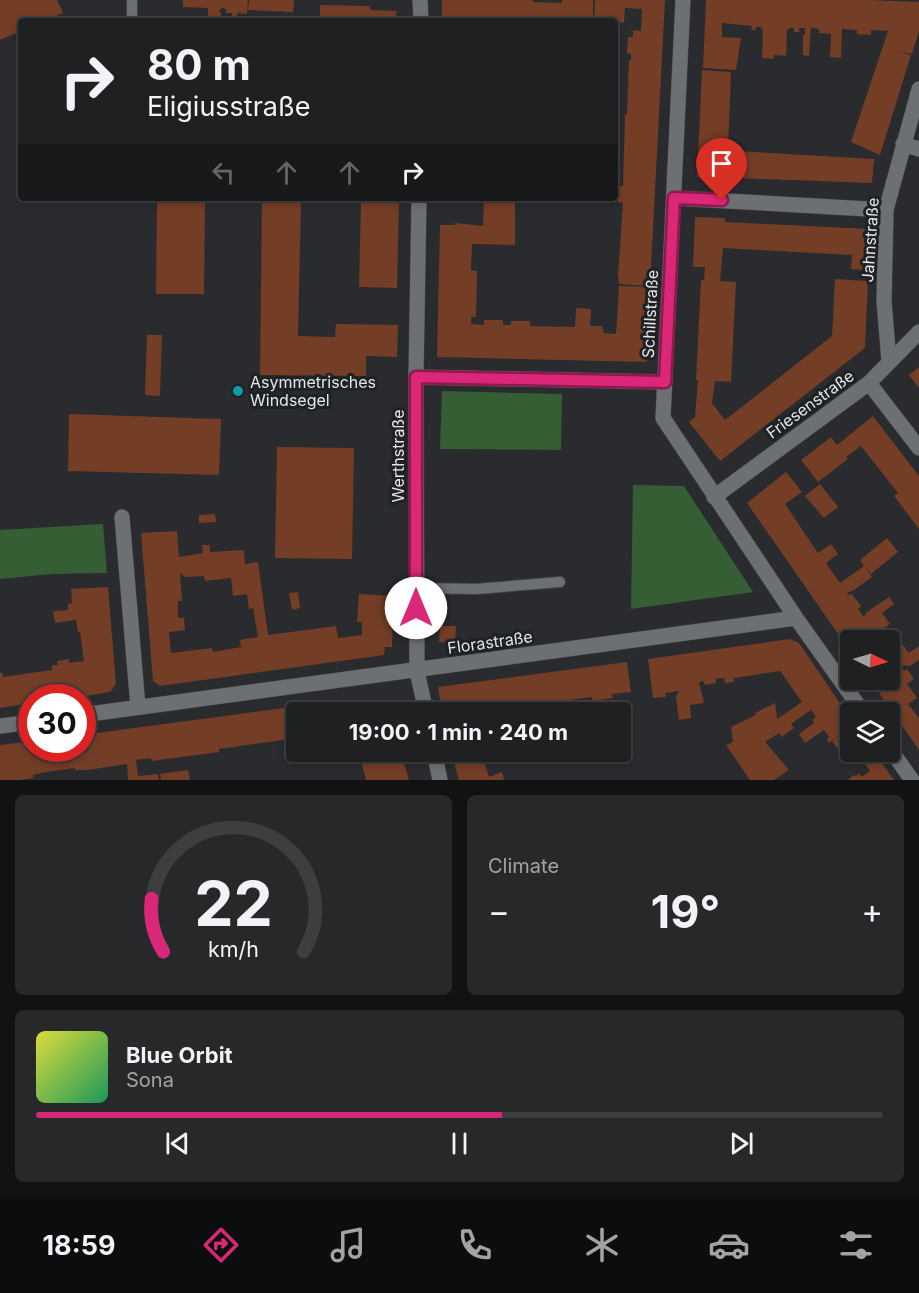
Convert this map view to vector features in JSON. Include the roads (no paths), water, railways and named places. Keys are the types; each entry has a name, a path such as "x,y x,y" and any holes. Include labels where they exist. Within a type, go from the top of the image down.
{"street":[{"path":"420,0 421,18"},
{"name":"Schillstraße","path":"683,0 663,418 796,618 856,702"},
{"name":"Jahnstraße","path":"889,361 884,301 886,210 919,89"},
{"path":"903,144 919,149"},
{"path":"674,198 886,210"},
{"name":"Werthstraße","path":"419,201 416,588 417,670 424,702"},
{"name":"Friesenstraße","path":"714,497 869,383 919,332"},
{"path":"416,377 665,382"},
{"path":"869,383 919,448"},
{"path":"122,517 138,707"},
{"name":"Florastraße","path":"96,713 796,618"},
{"path":"0,726 18,724"},
{"path":"436,762 440,780"},
{"path":"899,762 912,780"}],"lane":[{"path":"132,0 132,18"},
{"path":"416,588 476,589 560,582"}],"place":[{"name":"Asymmetrisches Windsegel","path":"238,391"}]}
